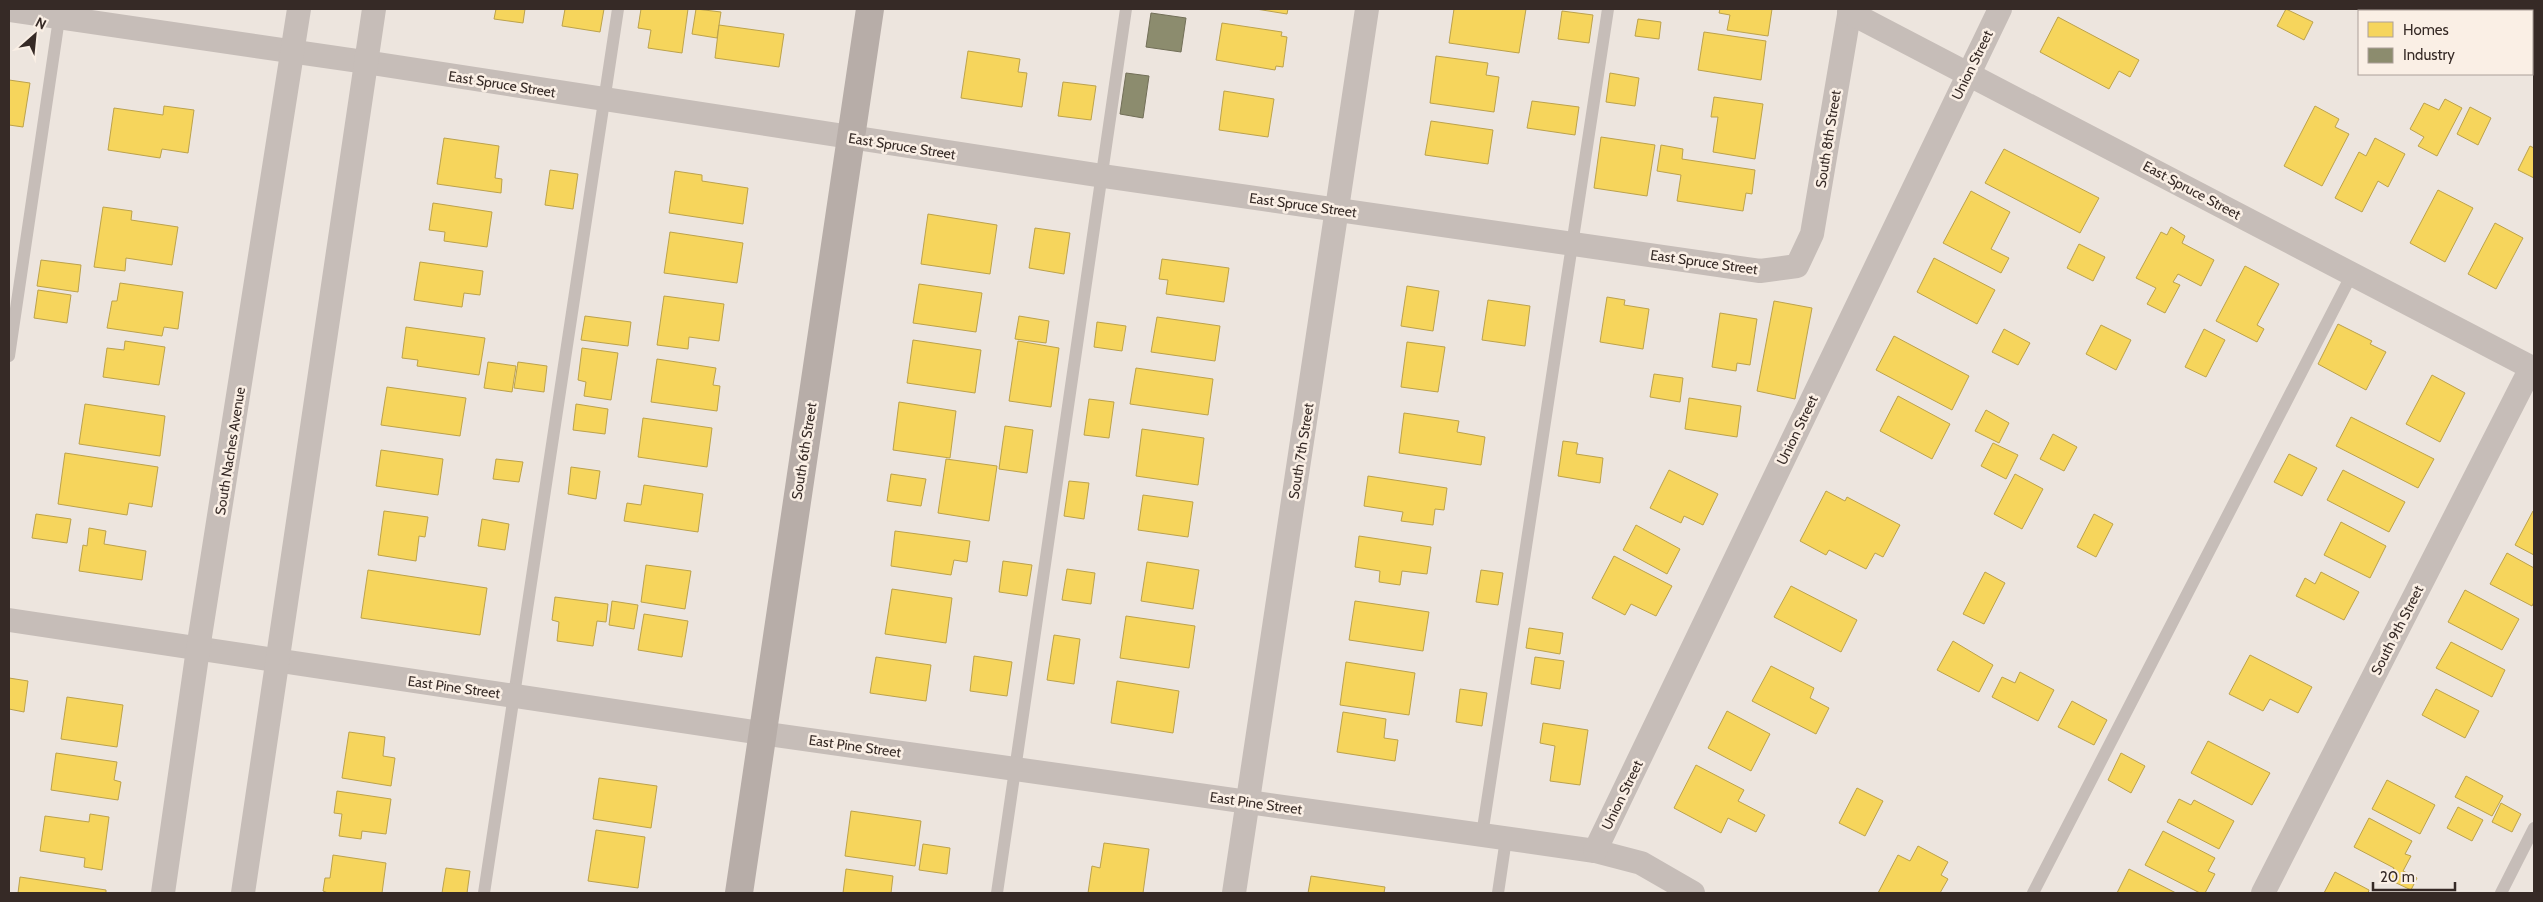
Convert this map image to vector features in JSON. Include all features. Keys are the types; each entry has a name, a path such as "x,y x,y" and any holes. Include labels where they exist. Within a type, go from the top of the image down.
{"street":[{"name":"South Naches Avenue","path":"163,893 198,649 299,9"},
{"path":"243,893 374,9"},
{"name":"South 6th Street","path":"738,893 870,9"},
{"name":"South 7th Street","path":"1234,893 1367,9"},
{"name":"Union Street","path":"1595,851 2000,9"},
{"name":"East Spruce Street","path":"9,10 60,13 293,53 365,62 1103,176 1571,244 1760,271 1797,266"},
{"name":"East Spruce Street","path":"1849,11 2533,368"},
{"name":"South 8th Street","path":"1797,266 1812,234 1849,11"},
{"name":"South 9th Street","path":"2263,893 2533,368"},
{"name":"East Pine Street","path":"9,620 278,662 761,733 1595,851 1641,863 1694,893"}],"lane":[{"path":"484,893 618,9"},
{"path":"997,893 1126,9"},
{"path":"1482,835 1608,9"},
{"path":"9,356 60,13"},
{"path":"2033,893 2352,274"},
{"path":"2501,893 2534,828"},
{"path":"1498,893 1506,839"}],"building: Homes":[{"path":"496,9 525,9 523,23 494,19"},
{"path":"565,9 604,9 600,32 562,26"},
{"path":"641,9 688,9 682,53 648,48 651,30 638,28"},
{"path":"696,9 721,12 717,38 692,34"},
{"path":"1256,9 1288,9 1287,14"},
{"path":"1454,9 1526,9 1519,53 1449,43"},
{"path":"1720,9 1772,9 1768,36 1727,30 1730,15 1719,13"},
{"path":"2286,9 2313,22 2304,40 2277,26"},
{"path":"1562,11 1593,15 1589,43 1558,39"},
{"path":"2058,17 2139,60 2130,77 2119,71 2109,89 2040,52"},
{"path":"1638,19 1661,22 1659,39 1635,36"},
{"path":"1222,23 1282,32 1281,36 1287,37 1283,67 1276,66 1275,70 1216,60"},
{"path":"719,25 784,34 779,67 715,58"},
{"path":"1704,32 1766,41 1761,80 1698,70"},
{"path":"968,51 1020,59 1018,72 1027,73 1022,107 961,98"},
{"path":"1436,56 1488,63 1486,75 1499,77 1494,112 1430,103"},
{"path":"1610,73 1639,78 1635,106 1606,102"},
{"path":"9,80 30,83 23,127 9,125"},
{"path":"1063,82 1096,86 1091,120 1058,116"},
{"path":"1224,91 1274,99 1268,137 1219,130"},
{"path":"1714,97 1763,104 1755,159 1713,152 1718,117 1711,117"},
{"path":"2445,99 2462,108 2437,156 2418,146 2424,137 2410,129 2424,103 2439,110"},
{"path":"1532,101 1579,107 1575,135 1527,128"},
{"path":"164,106 194,110 188,153 162,149 160,158 108,150 114,108 163,115"},
{"path":"2315,106 2339,119 2335,127 2349,134 2322,186 2284,166"},
{"path":"2470,107 2491,118 2478,145 2457,134"},
{"path":"1431,121 1493,130 1488,164 1425,155"},
{"path":"1601,137 1655,145 1647,196 1594,188"},
{"path":"444,138 499,146 495,178 502,179 501,193 437,184"},
{"path":"2375,138 2405,154 2388,187 2378,181 2362,212 2335,198 2359,152 2366,156"},
{"path":"1661,145 1683,149 1682,159 1755,170 1752,194 1746,193 1743,211 1677,201 1681,175 1657,171"},
{"path":"2530,146 2534,148 2534,178 2518,170"},
{"path":"2004,149 2099,198 2080,233 1985,183"},
{"path":"550,170 578,174 573,209 545,205"},
{"path":"675,171 702,175 702,181 748,188 743,224 669,213"},
{"path":"2438,190 2473,208 2445,262 2410,243"},
{"path":"1971,191 2010,212 1991,249 2009,258 2001,273 1943,243"},
{"path":"433,203 492,212 487,247 444,241 445,232 429,230"},
{"path":"103,207 132,211 131,220 178,227 172,265 126,258 125,271 94,267"},
{"path":"928,214 997,225 990,274 921,264"},
{"path":"2495,223 2523,238 2496,289 2468,274"},
{"path":"2171,227 2185,236 2182,243 2214,260 2201,286 2178,274 2173,282 2180,285 2165,313 2147,304 2156,288 2136,278 2161,232 2167,235"},
{"path":"1035,228 1070,233 1064,274 1029,268"},
{"path":"670,232 743,243 737,283 664,273"},
{"path":"2079,244 2105,257 2093,281 2067,268"},
{"path":"1934,258 1995,290 1977,324 1917,292"},
{"path":"1162,259 1229,268 1224,302 1166,294 1168,280 1159,279"},
{"path":"41,260 81,265 78,292 37,286"},
{"path":"420,262 483,271 480,295 464,293 462,307 414,300"},
{"path":"2245,266 2279,284 2257,325 2264,329 2257,342 2216,321"},
{"path":"120,283 183,292 178,329 164,327 162,336 107,328 112,301 117,301"},
{"path":"919,284 982,293 976,332 913,323"},
{"path":"1407,286 1439,291 1433,331 1401,326"},
{"path":"38,290 71,295 67,323 34,318"},
{"path":"664,296 724,304 719,341 689,337 688,349 657,345"},
{"path":"1607,297 1625,300 1624,305 1649,309 1643,349 1600,342"},
{"path":"1488,300 1530,306 1525,346 1482,340"},
{"path":"1774,301 1812,308 1795,399 1757,391"},
{"path":"1720,313 1757,319 1750,365 1737,363 1736,371 1712,367"},
{"path":"585,316 631,322 628,346 581,340"},
{"path":"1019,316 1049,321 1046,343 1015,339"},
{"path":"1157,317 1220,326 1215,361 1151,352"},
{"path":"1097,322 1126,326 1122,351 1094,347"},
{"path":"2338,324 2372,341 2370,344 2386,352 2366,390 2318,364"},
{"path":"2101,325 2131,340 2116,370 2086,354"},
{"path":"406,327 485,338 479,375 417,366 418,360 402,358"},
{"path":"2004,329 2030,343 2018,365 1992,352"},
{"path":"2204,329 2225,340 2206,377 2185,367"},
{"path":"1894,336 1969,376 1952,410 1876,370"},
{"path":"913,340 981,350 975,393 907,383"},
{"path":"125,341 165,347 159,385 103,377 107,348 124,350"},
{"path":"1018,341 1059,348 1051,407 1009,401"},
{"path":"1407,342 1445,347 1438,392 1401,387"},
{"path":"582,348 618,353 611,400 584,396 586,382 578,380"},
{"path":"657,359 716,368 713,385 720,386 717,411 651,402"},
{"path":"488,362 516,366 512,392 484,388"},
{"path":"518,362 547,366 544,392 514,388"},
{"path":"1136,368 1213,379 1208,415 1130,404"},
{"path":"1654,374 1683,378 1680,402 1650,397"},
{"path":"2432,375 2465,393 2440,442 2406,424"},
{"path":"387,387 466,398 460,436 381,425"},
{"path":"1898,396 1950,424 1932,459 1880,431"},
{"path":"1689,398 1741,406 1737,437 1685,429"},
{"path":"1089,399 1114,402 1109,438 1084,435"},
{"path":"899,402 956,411 950,458 893,450"},
{"path":"85,404 165,416 160,456 79,444"},
{"path":"576,404 608,409 605,434 573,430"},
{"path":"1986,410 2009,423 1999,443 1975,431"},
{"path":"1404,413 1459,421 1457,432 1485,437 1481,465 1399,453"},
{"path":"2351,417 2434,459 2418,488 2336,446"},
{"path":"643,418 712,428 707,467 638,457"},
{"path":"1005,426 1033,430 1027,473 999,469"},
{"path":"1142,429 1204,438 1198,485 1136,476"},
{"path":"2053,434 2077,447 2064,471 2040,459"},
{"path":"1563,441 1578,443 1576,454 1603,458 1600,483 1558,476"},
{"path":"1993,443 2018,455 2006,479 1981,466"},
{"path":"381,450 443,459 438,495 376,486"},
{"path":"65,453 158,467 152,507 129,503 127,515 58,504"},
{"path":"2289,454 2317,468 2302,496 2274,482"},
{"path":"496,459 523,462 519,482 493,479"},
{"path":"946,459 997,466 989,521 938,513"},
{"path":"571,467 600,471 596,499 568,494"},
{"path":"1669,470 1718,494 1703,525 1684,516 1681,523 1650,508"},
{"path":"2343,470 2405,502 2389,532 2327,500"},
{"path":"891,474 926,479 921,506 887,501"},
{"path":"2015,474 2043,489 2022,529 1994,514"},
{"path":"1368,476 1447,488 1444,510 1435,509 1433,525 1401,521 1403,512 1364,506"},
{"path":"1069,481 1089,483 1084,519 1064,516"},
{"path":"644,485 703,494 698,532 624,521 627,503 641,505"},
{"path":"1826,491 1845,501 1847,497 1900,525 1883,557 1875,553 1866,569 1829,550 1826,555 1800,541"},
{"path":"1143,495 1193,502 1188,537 1138,530"},
{"path":"384,511 428,517 425,537 419,536 416,561 378,555"},
{"path":"2534,512 2534,555 2515,545"},
{"path":"36,514 71,519 67,543 32,538"},
{"path":"2094,514 2113,524 2096,557 2077,547"},
{"path":"482,519 509,524 505,550 478,546"},
{"path":"2341,522 2386,546 2370,578 2324,555"},
{"path":"1636,525 1680,549 1667,574 1623,550"},
{"path":"89,528 106,531 104,544 146,551 142,580 79,571 83,545 87,546"},
{"path":"895,531 970,541 967,562 954,560 951,575 891,566"},
{"path":"1359,536 1431,547 1427,574 1402,571 1400,585 1379,582 1380,571 1355,567"},
{"path":"2507,553 2534,568 2534,602 2532,606 2490,584"},
{"path":"1614,556 1672,586 1656,616 1631,604 1625,615 1592,598"},
{"path":"1003,561 1032,565 1027,596 999,592"},
{"path":"1147,562 1199,570 1193,609 1141,601"},
{"path":"646,565 691,571 685,609 641,602"},
{"path":"1067,569 1095,573 1091,604 1062,600"},
{"path":"368,570 487,588 480,635 361,618"},
{"path":"1481,570 1503,573 1498,605 1476,602"},
{"path":"1985,572 2005,583 1984,624 1963,614"},
{"path":"2321,572 2359,592 2344,620 2296,596 2305,578 2315,584"},
{"path":"1791,586 1857,620 1841,652 1774,617"},
{"path":"892,589 952,598 946,643 885,634"},
{"path":"2465,590 2519,619 2502,650 2448,622"},
{"path":"555,597 608,604 606,622 597,621 593,646 557,641 559,622 552,620"},
{"path":"612,601 638,605 634,629 609,625"},
{"path":"1355,601 1429,612 1423,651 1349,640"},
{"path":"644,614 688,621 682,657 638,650"},
{"path":"1126,616 1195,626 1189,668 1120,658"},
{"path":"1529,628 1563,633 1560,654 1526,648"},
{"path":"1054,635 1080,639 1074,684 1047,680"},
{"path":"1953,641 1993,665 1979,692 1937,670"},
{"path":"2451,642 2505,670 2492,697 2436,668"},
{"path":"2250,655 2312,687 2298,713 2270,699 2263,711 2229,694"},
{"path":"974,656 1012,662 1007,696 970,691"},
{"path":"876,657 931,665 926,701 870,693"},
{"path":"1535,657 1564,661 1560,689 1531,684"},
{"path":"1346,662 1415,673 1409,715 1340,705"},
{"path":"1771,666 1814,688 1810,698 1829,708 1816,734 1752,701"},
{"path":"2020,672 2054,690 2038,721 1992,697 2002,677 2015,683"},
{"path":"9,678 28,681 24,712 9,709"},
{"path":"1117,681 1179,691 1173,733 1111,723"},
{"path":"1460,689 1487,693 1482,726 1456,722"},
{"path":"2436,689 2479,711 2465,738 2422,715"},
{"path":"67,697 123,705 117,747 61,739"},
{"path":"2072,701 2107,720 2094,745 2058,727"},
{"path":"1727,711 1770,734 1751,771 1708,748"},
{"path":"1343,712 1386,719 1384,738 1398,740 1395,761 1337,752"},
{"path":"1543,723 1588,730 1580,785 1550,781 1555,746 1540,743"},
{"path":"349,732 385,737 383,756 395,758 391,786 342,778"},
{"path":"2208,741 2270,773 2252,805 2191,773"},
{"path":"56,753 117,762 114,780 121,782 118,800 51,790"},
{"path":"2121,753 2145,766 2131,793 2108,780"},
{"path":"1696,765 1744,790 1738,801 1765,815 1756,832 1728,818 1721,833 1674,808"},
{"path":"2466,776 2503,796 2492,816 2455,797"},
{"path":"599,778 657,786 651,828 593,819"},
{"path":"2387,780 2435,805 2420,834 2372,809"},
{"path":"1857,788 1883,801 1865,836 1839,823"},
{"path":"337,791 391,799 386,834 362,831 361,839 339,836 342,814 334,813"},
{"path":"2179,799 2191,805 2194,800 2234,821 2219,849 2167,822"},
{"path":"2501,803 2521,814 2512,832 2492,822"},
{"path":"2458,807 2483,820 2472,841 2447,828"},
{"path":"851,811 921,821 915,866 845,856"},
{"path":"90,814 109,817 102,870 84,867 85,858 40,851 45,816 89,822"},
{"path":"2369,818 2412,841 2405,854 2411,856 2403,871 2417,878 2411,890 2388,879 2394,868 2354,847"},
{"path":"596,830 645,837 638,888 588,881"},
{"path":"2163,831 2215,858 2208,871 2215,874 2205,893 2200,893 2145,865"},
{"path":"1104,843 1149,849 1143,893 1088,893 1092,866 1100,868"},
{"path":"923,844 950,848 947,874 919,870"},
{"path":"1918,846 1948,862 1941,875 1948,879 1940,893 1878,893 1898,855 1910,861"},
{"path":"333,855 386,863 382,893 328,893 323,891 325,878 330,878"},
{"path":"446,868 470,871 467,893 442,893"},
{"path":"846,869 893,876 891,893 843,893"},
{"path":"2129,869 2176,893 2117,893"},
{"path":"2335,872 2369,890 2368,893 2324,893"},
{"path":"1311,876 1385,887 1384,893 1308,893"},
{"path":"20,877 106,890 106,893 18,893"}],"building: Industry":[{"path":"1151,13 1186,18 1181,52 1146,47"},
{"path":"1126,73 1149,76 1143,118 1120,114"}]}
